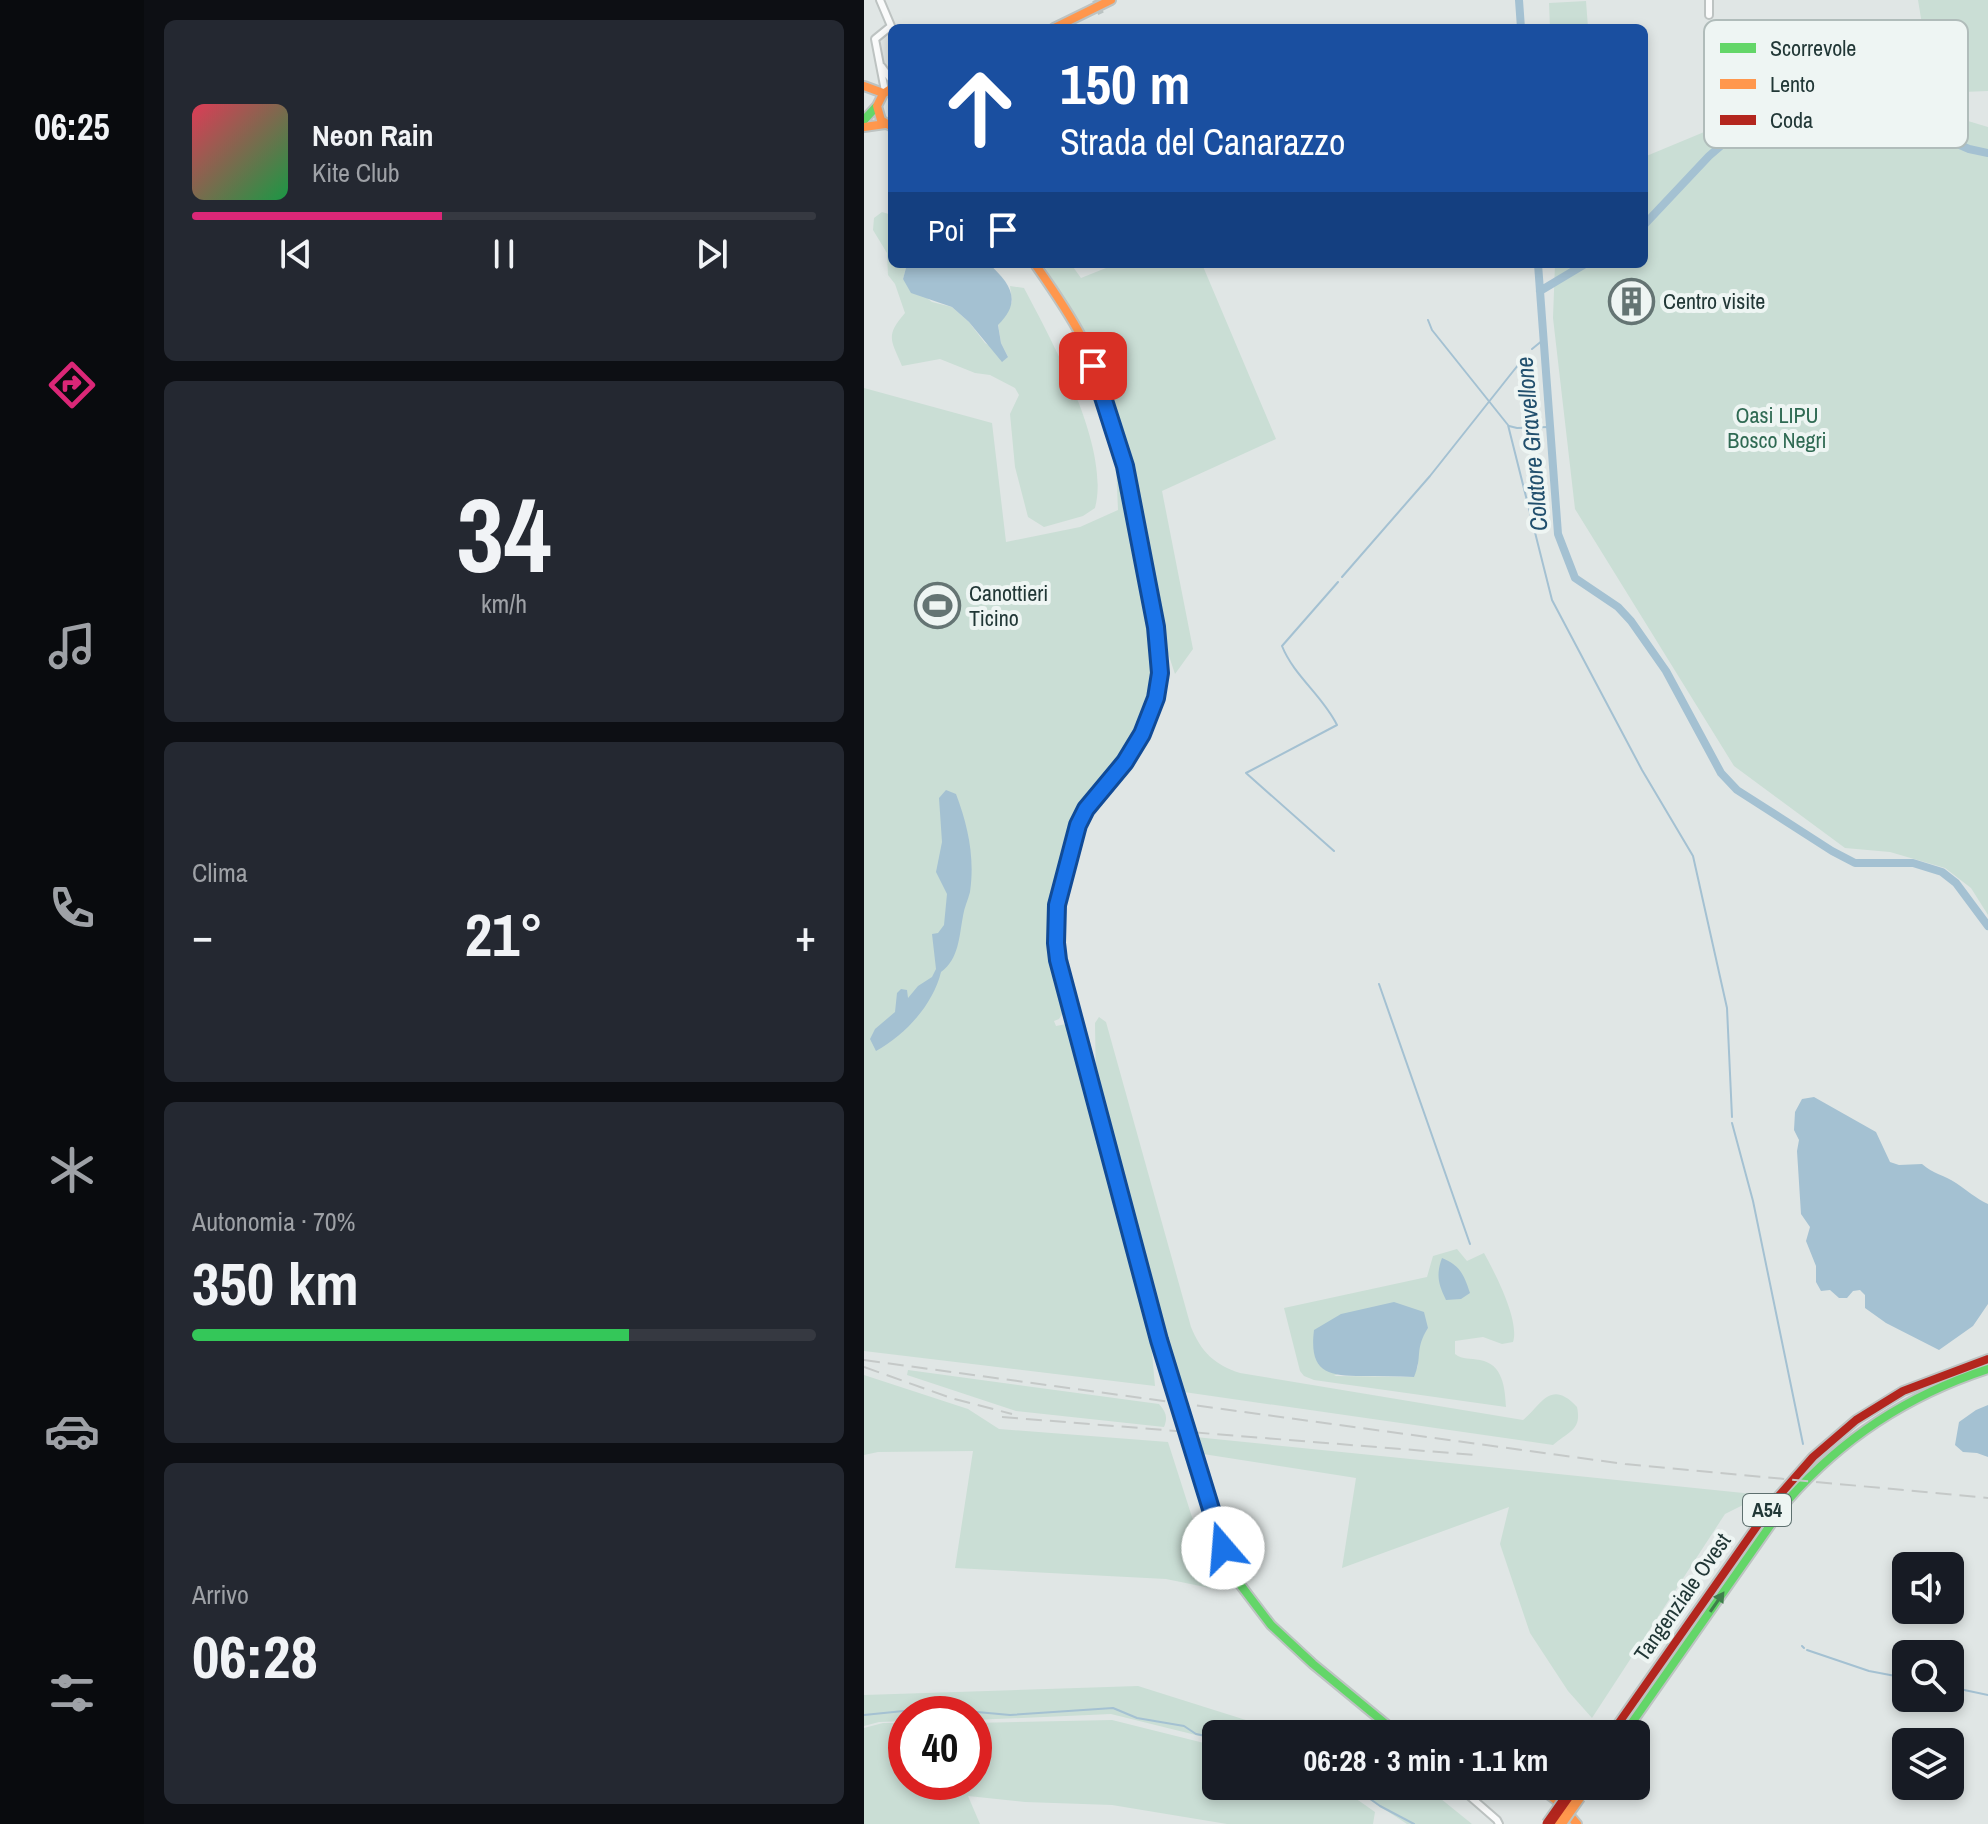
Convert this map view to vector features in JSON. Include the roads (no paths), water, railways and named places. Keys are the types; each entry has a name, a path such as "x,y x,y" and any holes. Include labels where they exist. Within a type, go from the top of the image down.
{"main road":[{"path":"1062,24 1111,0"},
{"path":"864,89 888,88"},
{"path":"864,120 888,88"},
{"path":"864,89 879,116 888,125"},
{"path":"864,127 888,125"},
{"path":"1038,268 1066,308 1083,340 1114,427 1125,466 1160,646 1156,698 1142,734 1125,762 1086,809 1074,835 1057,905 1058,960 1174,1392 1223,1548 1236,1579 1271,1625 1381,1720"},
{"name":"Tangenziale Ovest","path":"1621,1720 1776,1499 1813,1457 1856,1420 1903,1391 1988,1359"},
{"name":"Tangenziale Ovest","path":"1634,1720 1788,1500 1819,1465 1860,1431 1904,1403 1959,1377 1988,1369"},
{"path":"1556,1800 1577,1824"},
{"path":"1548,1824 1568,1800"},
{"path":"1560,1824 1571,1800"}],"street":[{"path":"880,0 890,24"},
{"path":"1709,0 1709,15"},
{"path":"888,28 875,39 879,64 888,88"},
{"path":"879,64 888,88"},
{"path":"1474,1800 1499,1824"}],"water":[{"path":"906,268 993,268 1011,293 1010,308 998,325 1001,343 1008,357 1002,362 969,322 952,307 911,293 903,279"},
{"path":"946,790 956,794 971,854 970,892 957,947 925,1007 897,1037 876,1051 870,1039 875,1029 895,1012 897,993 901,989 907,990 908,998 918,986 932,977 936,969 932,934 938,933 944,925 947,894 936,872 942,842 939,798"},
{"path":"1814,1097 1876,1132 1890,1162 1899,1165 1922,1164 1988,1204 1988,1304 1973,1326 1939,1350 1886,1323 1865,1308 1865,1295 1860,1290 1853,1291 1847,1298 1839,1298 1830,1290 1821,1291 1816,1282 1816,1266 1806,1241 1810,1227 1801,1214 1799,1140 1794,1130 1795,1112 1802,1099"},
{"path":"1442,1258 1457,1267 1466,1281 1470,1293 1461,1299 1446,1300 1443,1294 1439,1274"},
{"path":"1394,1302 1424,1312 1428,1328 1421,1342 1414,1377 1339,1375 1317,1363 1314,1330 1341,1314"},
{"path":"1988,1405 1988,1457 1963,1452 1955,1445 1959,1422"}],"waterway":[{"name":"Colatore Gravellone","path":"1519,0 1521,24"},
{"path":"1648,221 1718,148"},
{"path":"1967,148 1988,153"},
{"name":"Colatore Gravellone","path":"1538,268 1558,534 1575,578 1618,607 1631,621 1666,671 1721,773 1737,790 1855,863 1913,863 1942,872 1956,883 1988,926"},
{"path":"1540,291 1578,268"},
{"path":"1428,320 1432,330 1508,425 1552,600 1642,770 1693,856 1727,1008 1732,1117"},
{"path":"1532,349 1543,340"},
{"path":"1342,577 1430,476 1526,355"},
{"path":"1509,426 1549,427"},
{"path":"1334,851 1246,773 1337,725 1282,646 1338,582"},
{"path":"1379,984 1470,1244"},
{"path":"1732,1123 1753,1201 1803,1444"},
{"path":"1807,1650 1869,1671 1892,1675"},
{"path":"1964,1690 1988,1695"},
{"path":"864,1715 933,1708 1010,1715 1113,1708 1137,1718 1184,1726 1202,1735"},
{"path":"1372,1800 1414,1824"}],"tunnel":[{"path":"1095,0 1102,16"}],"railway":[{"path":"864,1360 1625,1464 1988,1498"},
{"path":"864,1367 951,1398 1012,1414"},
{"path":"1002,1417 1476,1455"}],"place":[{"name":"Centro visite","path":"1632,301"},
{"name":"Canottieri Ticino","path":"938,606"}],"park label":[{"name":"Oasi LIPU Bosco Negri","path":"1777,428"}]}
